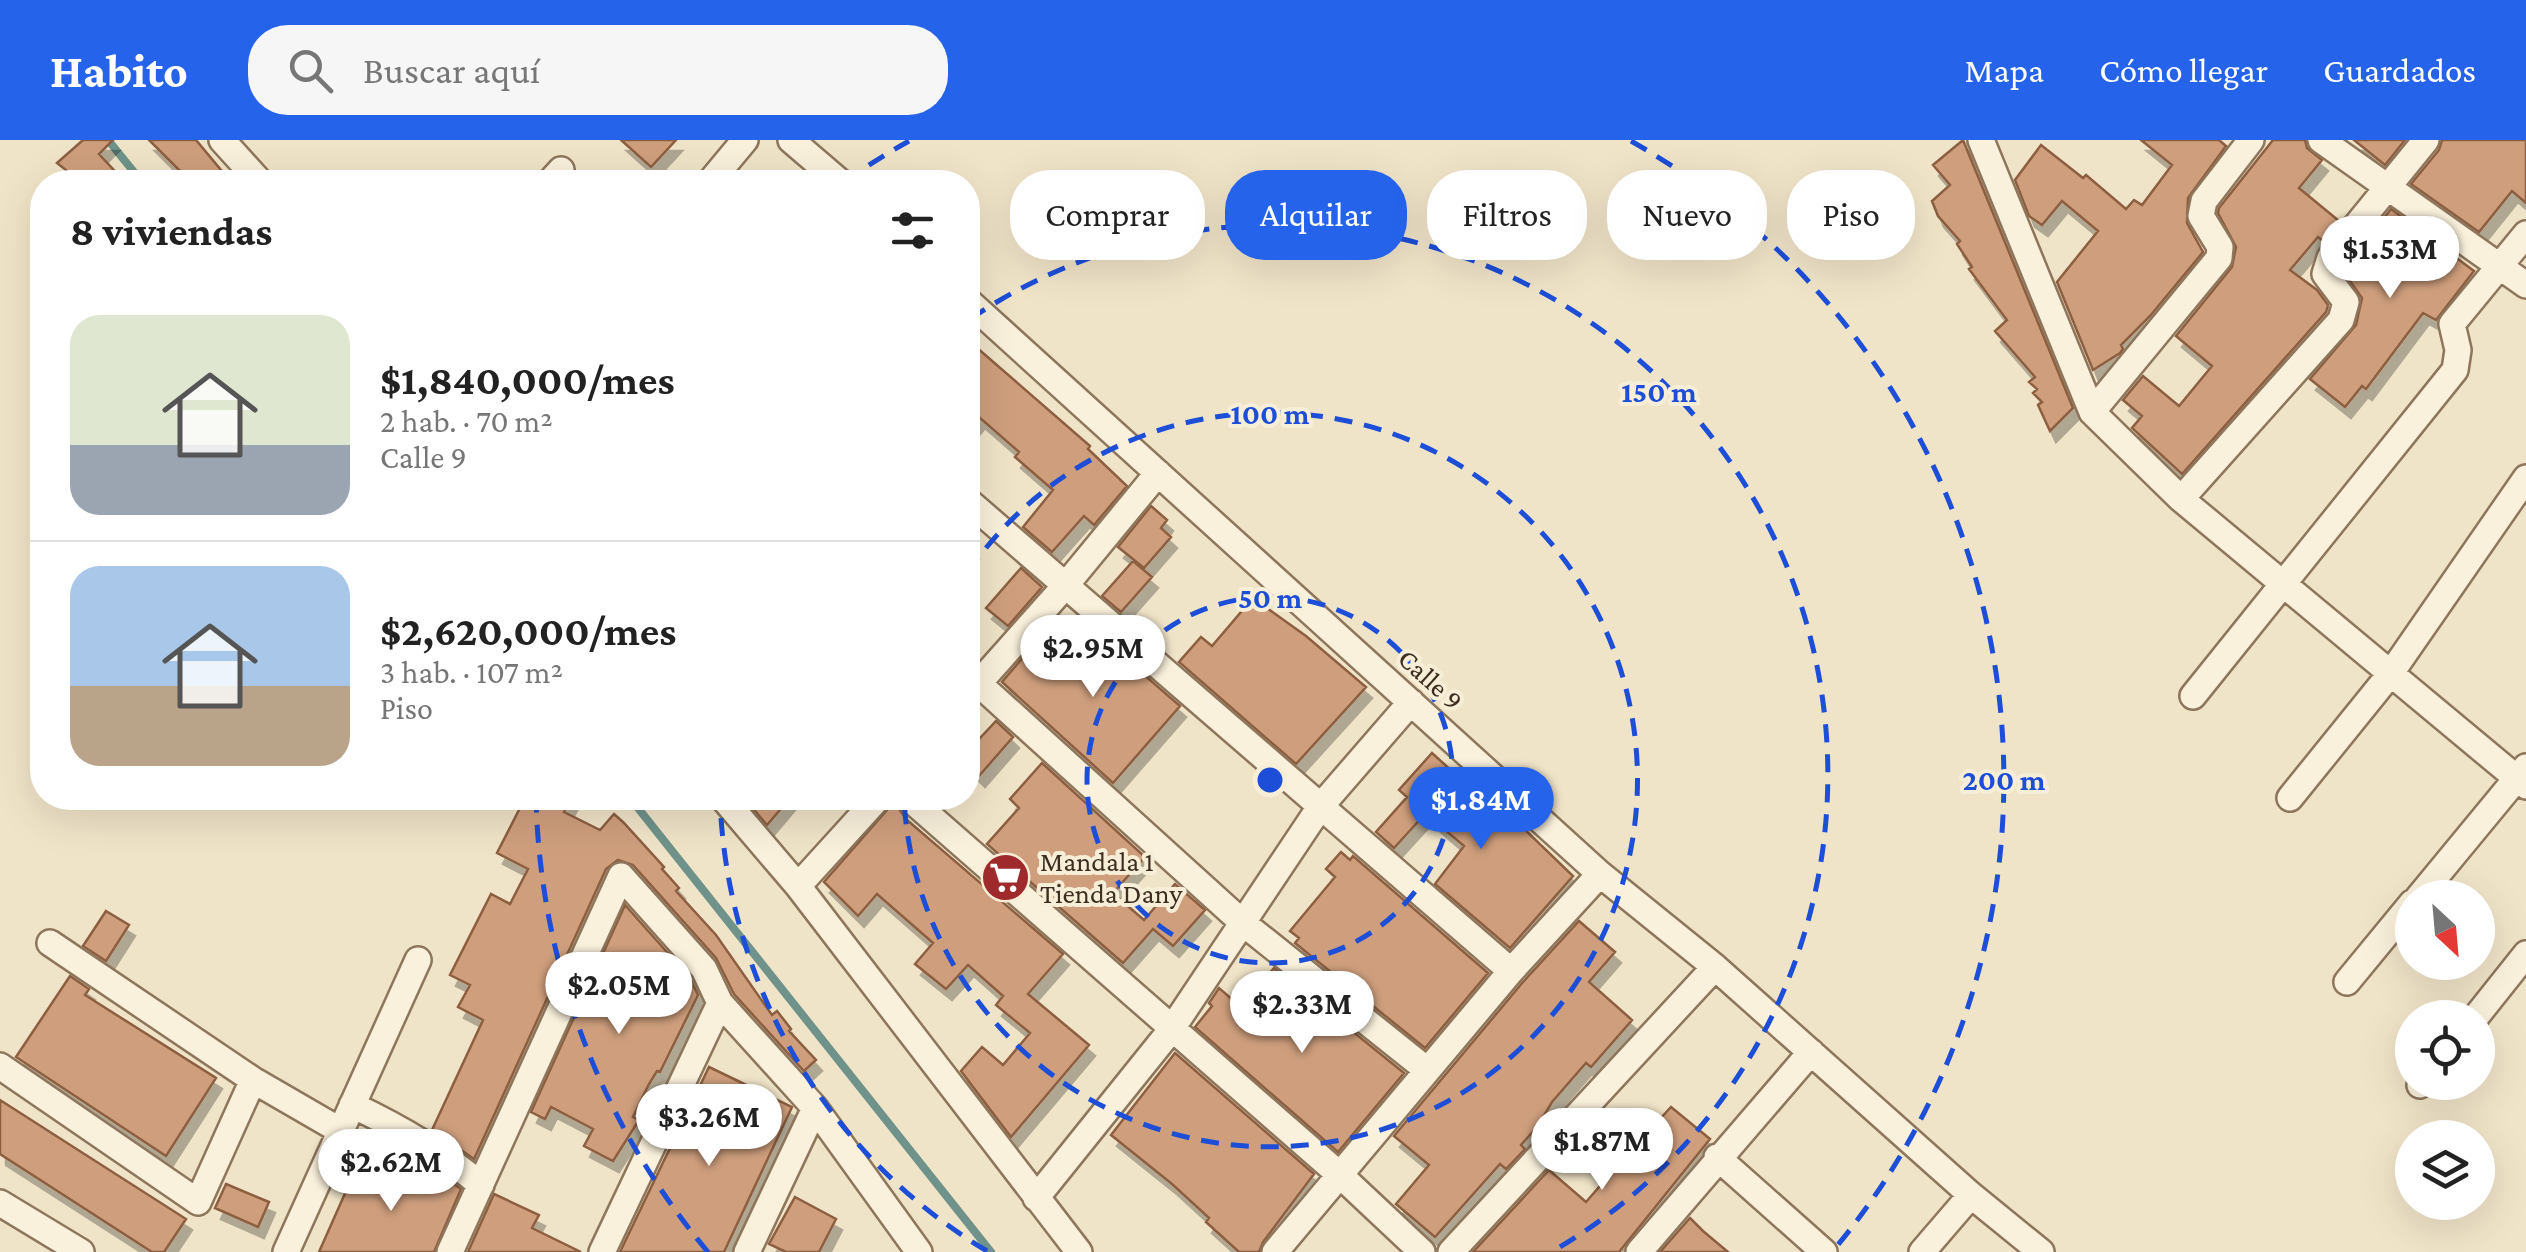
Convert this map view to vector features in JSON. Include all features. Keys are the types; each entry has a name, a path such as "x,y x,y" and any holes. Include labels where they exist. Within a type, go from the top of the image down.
{"street":[{"path":"222,140 249,170"},
{"path":"720,170 745,140"},
{"path":"791,140 826,170"},
{"path":"1981,140 2092,412 2181,499 2523,777 2434,880"},
{"path":"2092,412 2219,258 2220,247 2201,216 2204,201 2251,140"},
{"path":"2322,140 2526,284"},
{"path":"2181,499 2341,320 2346,302 2325,274 2330,258 2426,140"},
{"path":"2193,696 2455,370 2458,350 2452,324 2526,234"},
{"name":"Calle 9","path":"980,312 1600,874 1715,967 1971,1195 2041,1252"},
{"path":"980,676 1066,586 1158,473"},
{"path":"2290,798 2391,673 2526,478"},
{"path":"980,511 1511,971"},
{"path":"980,693 1243,923 1426,1070"},
{"path":"1036,1198 1171,1030 1320,807 1411,702"},
{"path":"732,810 798,886 1079,1252"},
{"path":"798,886 867,810"},
{"path":"924,810 1340,1174 1422,1252"},
{"path":"1275,1252 1511,971 1600,874"},
{"path":"450,1252 621,876 704,969 720,1003 815,1108 919,1252"},
{"path":"2347,982 2395,924"},
{"path":"50,943 253,1080 341,1131"},
{"path":"2489,1000 2526,954"},
{"path":"286,1252 418,960"},
{"path":"1451,1252 1715,967"},
{"path":"602,1252 720,1003"},
{"path":"1639,1252 1811,1052"},
{"path":"0,1066 198,1202 253,1080"},
{"path":"352,1105 454,1162 481,1185"},
{"path":"747,1252 815,1108"},
{"path":"1717,1158 1824,1252"},
{"path":"1922,1252 1971,1195"},
{"path":"2,1209 81,1252"}],"building":[{"path":"83,140 113,140 99,154 114,170 66,170 57,163"},
{"path":"149,140 196,140 221,170 179,170"},
{"path":"621,140 676,140 651,167"},
{"path":"1963,140 2073,408 2050,431 2038,405 2042,402 2033,393 2037,389 2029,382 2035,377 1995,331 2007,320 1969,269 1972,267 1957,244 1960,241 1938,216 1932,201 1950,185 1933,165"},
{"path":"2141,140 2219,140 2226,146 2188,198 2187,223 2203,252 2121,345 2120,353 2093,370 2057,282 2098,231 2062,201 2042,225 2029,216 2015,180 2041,145 2083,178 2086,175 2126,209 2134,200 2142,205 2172,165"},
{"path":"2273,140 2305,140 2307,148 2322,160 2299,188 2339,221 2323,241 2318,237 2290,270 2317,290 2328,305 2326,312 2182,474 2132,428 2142,416 2123,400 2143,376 2179,406 2212,366 2176,336 2232,267 2236,247 2219,208"},
{"path":"2354,140 2405,140 2385,165"},
{"path":"2442,140 2526,140 2526,203 2512,191 2479,232 2411,184 2439,150"},
{"path":"2391,209 2474,271 2436,320 2423,313 2366,389 2362,386 2345,407 2310,379 2356,325 2362,298 2343,271"},
{"path":"980,350 1090,446 1088,449 1127,486 1094,525 1084,516 1052,552 1023,527 1053,490 1015,457 1019,452 980,418"},
{"path":"1151,506 1167,520 1161,528 1171,537 1144,568 1118,547"},
{"path":"1133,561 1152,577 1121,612 1102,596"},
{"path":"1021,568 1042,587 1008,626 986,608"},
{"path":"1253,598 1366,687 1296,764 1179,662 1201,637 1212,646"},
{"path":"1082,621 1180,706 1113,783 1002,682 1031,648 1046,661"},
{"path":"996,721 1013,737 980,775 980,738"},
{"path":"1432,753 1476,793 1480,788 1488,794 1573,876 1510,948 1435,884 1464,846 1426,813 1394,848 1376,832 1407,797 1399,790"},
{"path":"1042,763 1145,857 1115,895 1144,920 1175,884 1205,910 1173,946 1153,929 1123,963 987,844 1019,808 1010,799"},
{"path":"519,810 565,810 600,830 614,814 664,867 679,888 676,891 716,935 772,1015 777,1011 789,1031 816,1060 804,1071 734,994 716,958 633,865 618,860 606,869 474,1159 432,1130 483,1020 458,1007 470,985 450,975 491,894 510,904 528,869 497,853"},
{"path":"754,810 780,810 767,825"},
{"path":"887,810 900,810 1063,954 1028,994 1089,1045 1011,1137 961,1071 982,1047 1003,1065 1030,1033 996,1005 1003,996 968,965 946,989 915,964 933,943 877,894 858,916 824,882"},
{"path":"1341,852 1350,860 1353,856 1488,973 1425,1048 1295,943 1299,938 1290,931 1335,877 1326,869"},
{"path":"625,905 690,978 698,995 633,1117 639,1120 613,1161 584,1146 593,1129 551,1107 545,1119 531,1112"},
{"path":"106,911 129,925 106,961 83,946"},
{"path":"1579,921 1615,952 1589,982 1632,1020 1591,1067 1586,1063 1552,1102 1521,1145 1525,1149 1506,1169 1500,1164 1435,1237 1396,1204 1429,1165 1394,1136"},
{"path":"1274,968 1404,1073 1338,1152 1195,1027 1212,1006 1209,1003 1219,988 1241,1007"},
{"path":"70,976 89,989 85,995 216,1078 166,1156 16,1057"},
{"path":"1175,1053 1314,1174 1259,1252 1239,1252 1172,1184 1111,1135"},
{"path":"709,1067 792,1107 724,1252 620,1252"},
{"path":"0,1100 186,1219 164,1252 152,1252 0,1154"},
{"path":"1671,1107 1710,1139 1619,1252 1473,1252 1549,1170 1586,1202 1619,1164 1584,1133 1602,1113 1637,1144"},
{"path":"359,1162 419,1190 431,1168 461,1189 434,1252 319,1252"},
{"path":"226,1184 269,1202 258,1227 215,1208"},
{"path":"494,1194 539,1215 532,1228 581,1252 468,1252"},
{"path":"795,1197 836,1219 819,1252 786,1252 769,1244"},
{"path":"1690,1218 1703,1231 1728,1252 1660,1252"}],"waterway":[{"path":"108,140 132,170"},
{"path":"640,810 991,1252"}],"place":[{"name":"Mandala 1 Tienda Dany","path":"1005,877"}]}
